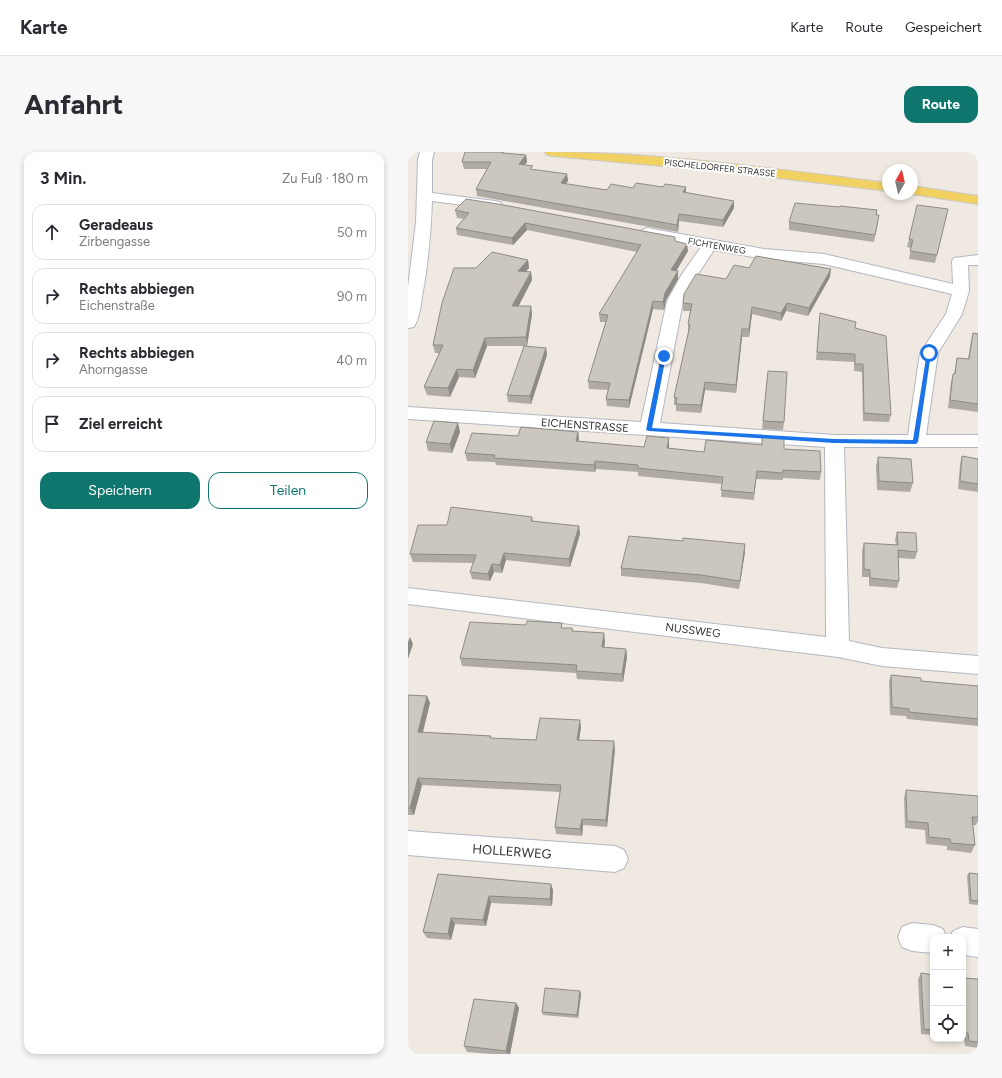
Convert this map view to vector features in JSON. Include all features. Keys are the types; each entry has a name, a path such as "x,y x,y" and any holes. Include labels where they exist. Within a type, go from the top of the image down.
{"main road":[{"name":"PISCHELDORFER STRASSE","path":"552,152 729,168 882,186"},
{"path":"918,191 978,200"}],"street":[{"path":"408,322 420,272 424,230 424,160 427,152"},
{"path":"412,165 425,176"},
{"path":"425,196 506,207"},
{"name":"FICHTENWEG","path":"629,230 764,254 824,259 961,292"},
{"path":"649,430 675,300 690,274 710,245"},
{"path":"916,442 929,353 954,314 961,292 960,261 978,260"},
{"name":"EICHENSTRASSE","path":"408,413 834,441 978,441"},
{"path":"834,441 838,648"},
{"name":"NUSSWEG","path":"408,596 838,648 882,657 978,665"},
{"name":"HOLLERWEG","path":"408,843 615,859"},
{"path":"966,941 978,943"}],"building":[{"path":"465,152 502,152 526,155 519,164 533,166 530,169 567,174 561,183 607,190 611,184 633,188 636,183 663,187 665,184 686,187 683,192 734,201 723,220 679,214 677,225 476,189 491,162 462,162"},
{"path":"466,199 675,237 675,241 687,244 671,270 678,271 665,293 663,302 653,301 629,400 606,399 610,383 588,381 608,315 599,314 641,245 525,223 512,238 456,228 469,213 455,210"},
{"path":"795,203 877,210 876,215 879,215 875,235 789,222"},
{"path":"917,205 948,209 937,255 910,251 913,240 909,239"},
{"path":"492,252 528,260 518,271 531,272 512,306 531,306 526,337 485,338 473,370 457,369 448,388 424,387 443,345 433,345 442,303 454,268 476,268"},
{"path":"756,256 831,269 809,308 787,303 781,313 752,307 749,329 742,329 736,385 705,382 701,405 676,404 677,398 674,397 690,325 688,324 692,304 683,303 684,294 696,274 726,279 734,265 749,268"},
{"path":"820,313 856,322 855,328 886,336 891,415 864,413 863,364 855,364 855,354 817,352"},
{"path":"973,333 978,334 978,404 950,400 953,374 955,374 957,358 969,359"},
{"path":"524,346 546,348 530,396 507,395"},
{"path":"768,371 787,372 784,422 763,421"},
{"path":"434,421 458,423 450,444 426,442"},
{"path":"521,427 578,432 576,441 644,447 647,436 669,438 667,448 704,452 706,440 762,445 762,437 784,438 784,449 820,451 821,472 783,470 783,473 757,471 754,493 721,490 723,477 638,468 638,465 595,461 594,465 494,458 495,455 465,453 472,433 518,436"},
{"path":"962,456 978,459 978,484 960,481"},
{"path":"878,457 911,459 913,483 879,481"},
{"path":"451,507 532,517 531,521 579,526 569,559 504,553 500,565 492,564 488,574 470,572 476,555 410,554 418,525 447,525"},
{"path":"897,532 916,533 917,552 898,550 899,581 870,578 870,570 864,569 864,543 898,545"},
{"path":"629,536 683,541 683,538 745,544 740,581 701,575 621,568"},
{"path":"527,621 562,623 561,628 572,628 572,631 604,633 602,647 626,649 622,674 576,671 577,665 460,658 470,622 526,625"},
{"path":"891,675 921,678 921,681 978,686 978,719 909,712 909,709 892,707"},
{"path":"408,695 427,696 418,732 536,740 540,718 580,720 577,740 614,741 606,820 582,819 580,829 555,827 561,785 418,778 410,808 408,808"},
{"path":"906,790 978,796 978,817 972,817 975,845 951,843 950,839 929,837 928,823 907,821"},
{"path":"969,873 978,874 978,901 971,900"},
{"path":"438,874 551,884 550,899 489,896 483,920 451,918 448,934 423,932"},
{"path":"921,973 930,974 930,1030 924,1029"},
{"path":"966,978 978,979 978,1042 969,1041 968,1033 966,1033"},
{"path":"545,988 580,991 577,1015 542,1012"},
{"path":"474,999 516,1003 506,1051 464,1046"}],"route":[{"path":"664,356 649,430 834,441 916,442 929,353"}]}
